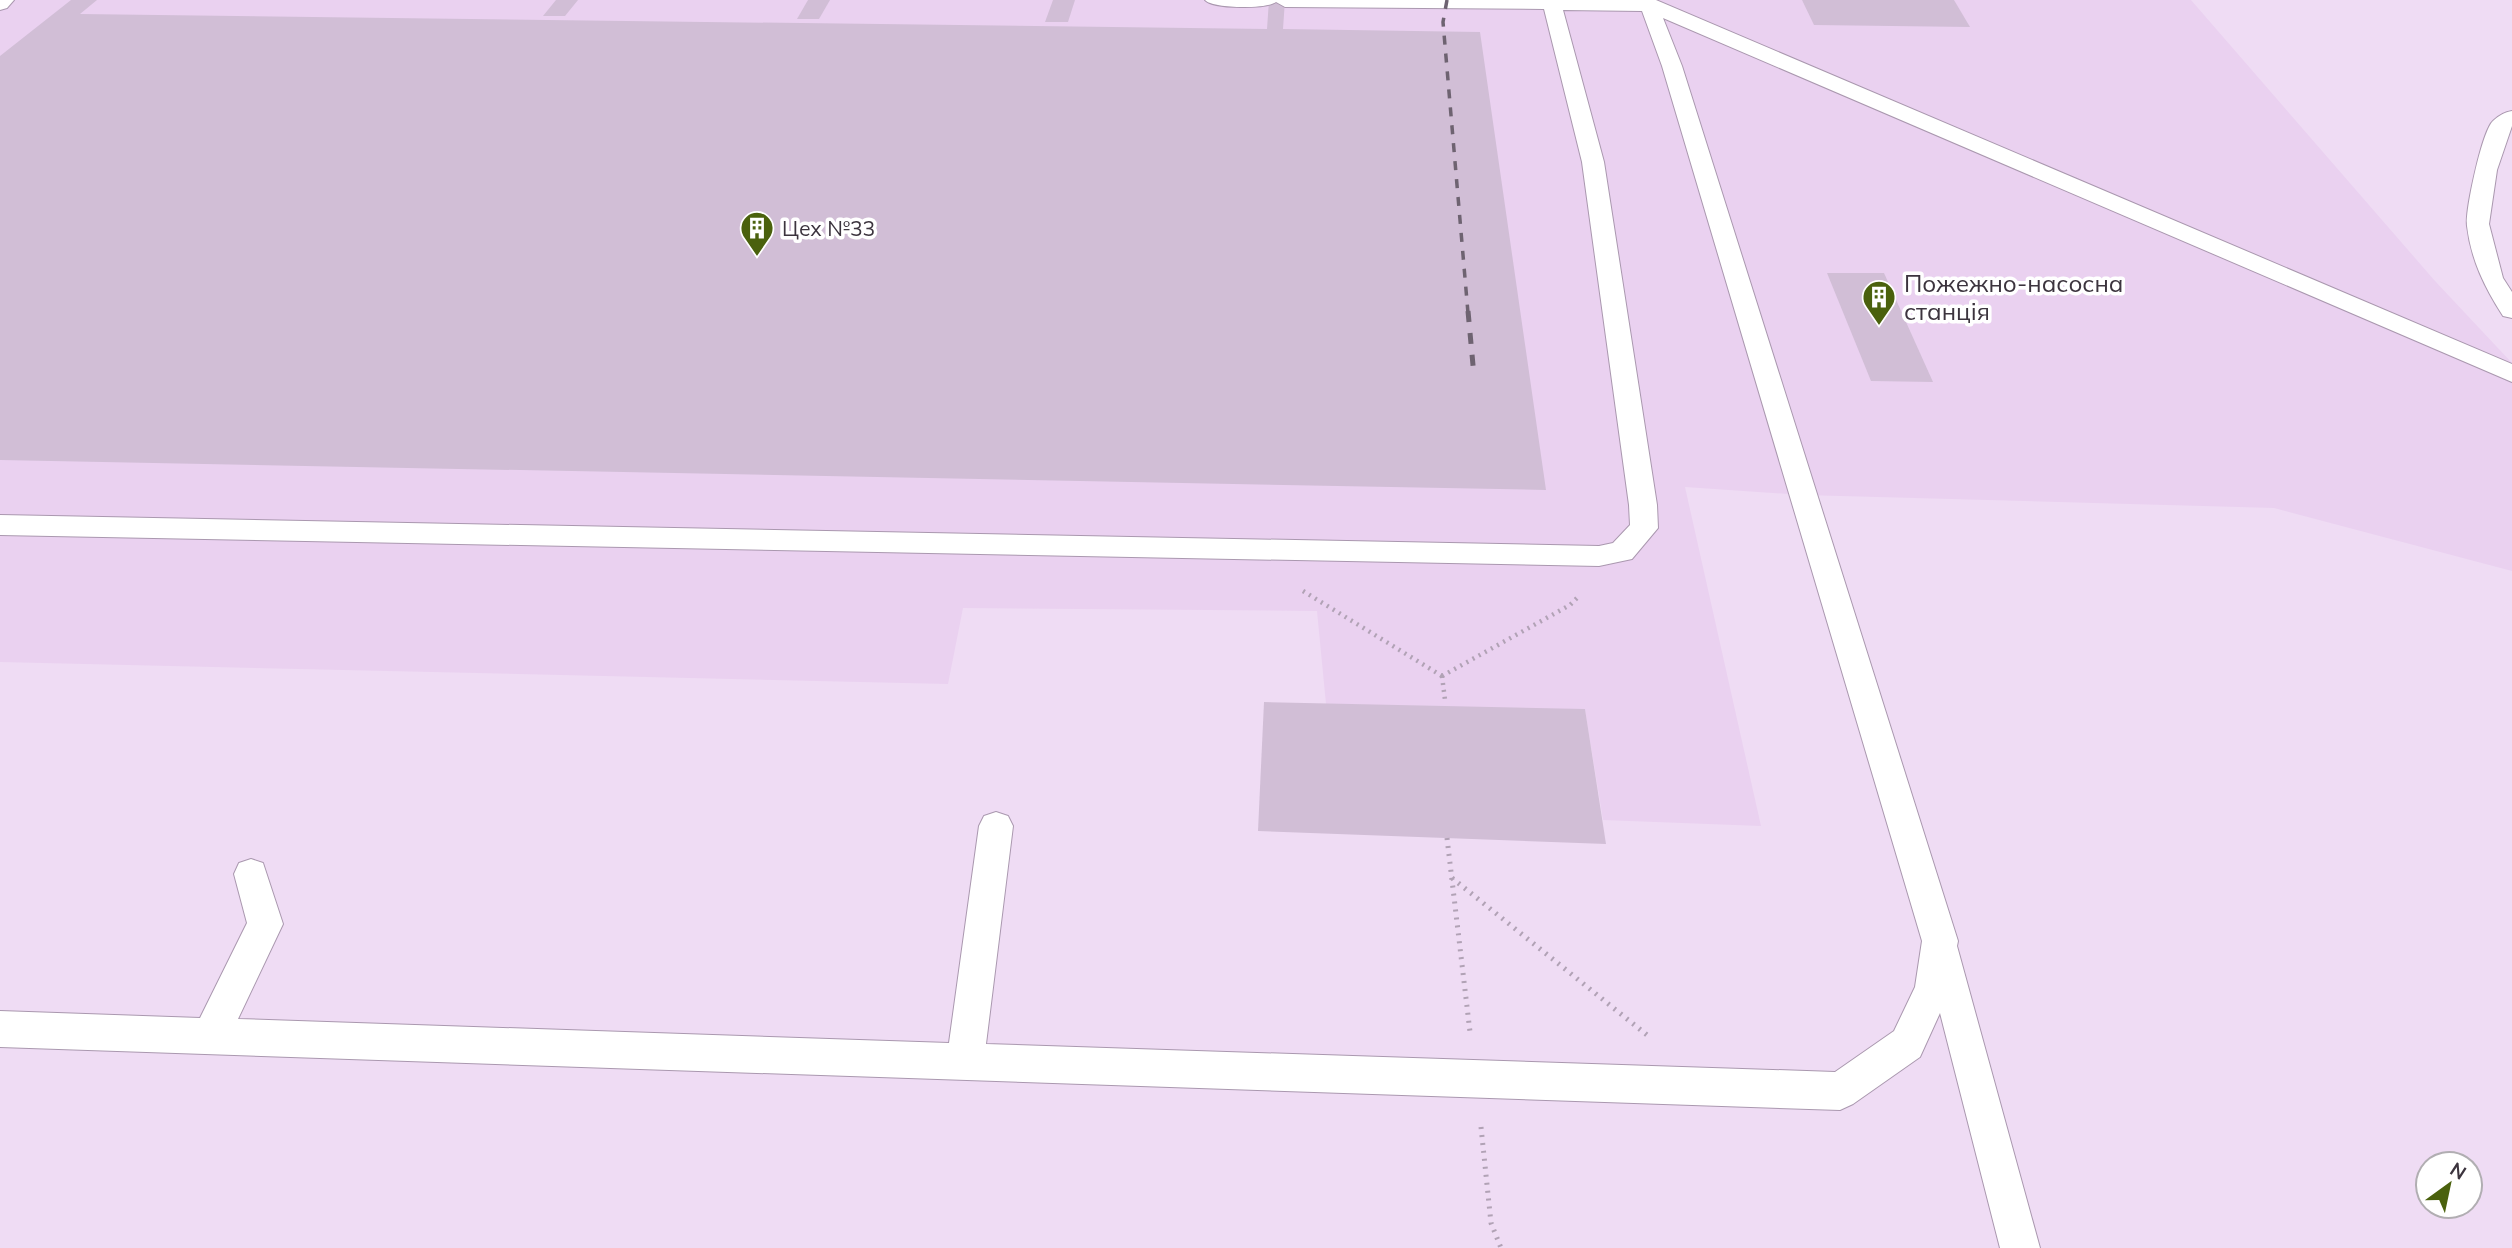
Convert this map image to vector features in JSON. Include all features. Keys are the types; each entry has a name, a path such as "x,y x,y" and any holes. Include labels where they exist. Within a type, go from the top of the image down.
{"lane":[{"path":"0,4 5,0"},
{"path":"1214,0 1269,1"},
{"path":"1285,1 1647,3 2512,374"},
{"path":"0,526 1599,556 1622,552 1644,528 1643,505 1593,162 1551,2"},
{"path":"1647,3 1672,66 1940,941 2020,1248"},
{"path":"2512,117 2500,125 2486,170 2478,224 2491,278 2512,311"},
{"path":"965,1063 996,825"},
{"path":"210,1037 265,924 251,874"},
{"path":"0,1030 1840,1091 1907,1044 1933,988 1940,941"}],"path":[{"path":"1442,676 1570,606"},
{"path":"1328,607 1442,676"},
{"path":"1442,676 1445,700"},
{"path":"1447,838 1491,1223 1501,1248"},
{"path":"1451,877 1651,1038"}],"shaded area":[{"path":"0,0 2191,0 2435,281 2512,363 2512,571 2274,508 1804,495 1685,487 1761,826 1603,820 1585,710 1326,704 1317,611 963,608 948,684 0,662"}],"building":[{"name":"Цех №33","path":"71,0 97,0 80,14 1267,29 1269,0 1285,0 1283,29 1480,32 1546,490 0,460 0,56"},
{"path":"556,0 578,0 565,16 543,16"},
{"path":"808,0 830,0 819,19 797,19"},
{"path":"1053,0 1075,0 1068,22 1045,22"},
{"path":"1802,0 1954,0 1970,27 1814,25"},
{"name":"Пожежно-насосна станція","path":"1827,273 1884,273 1933,382 1871,381"},
{"path":"1264,702 1585,709 1606,844 1258,831"}],"railway":[{"path":"1447,0 1443,22 1468,313"},
{"path":"1468,311 1474,376"}],"place":[{"name":"Цех №33","path":"757,258"},
{"name":"Пожежно-насосна станція","path":"1879,327"}]}
